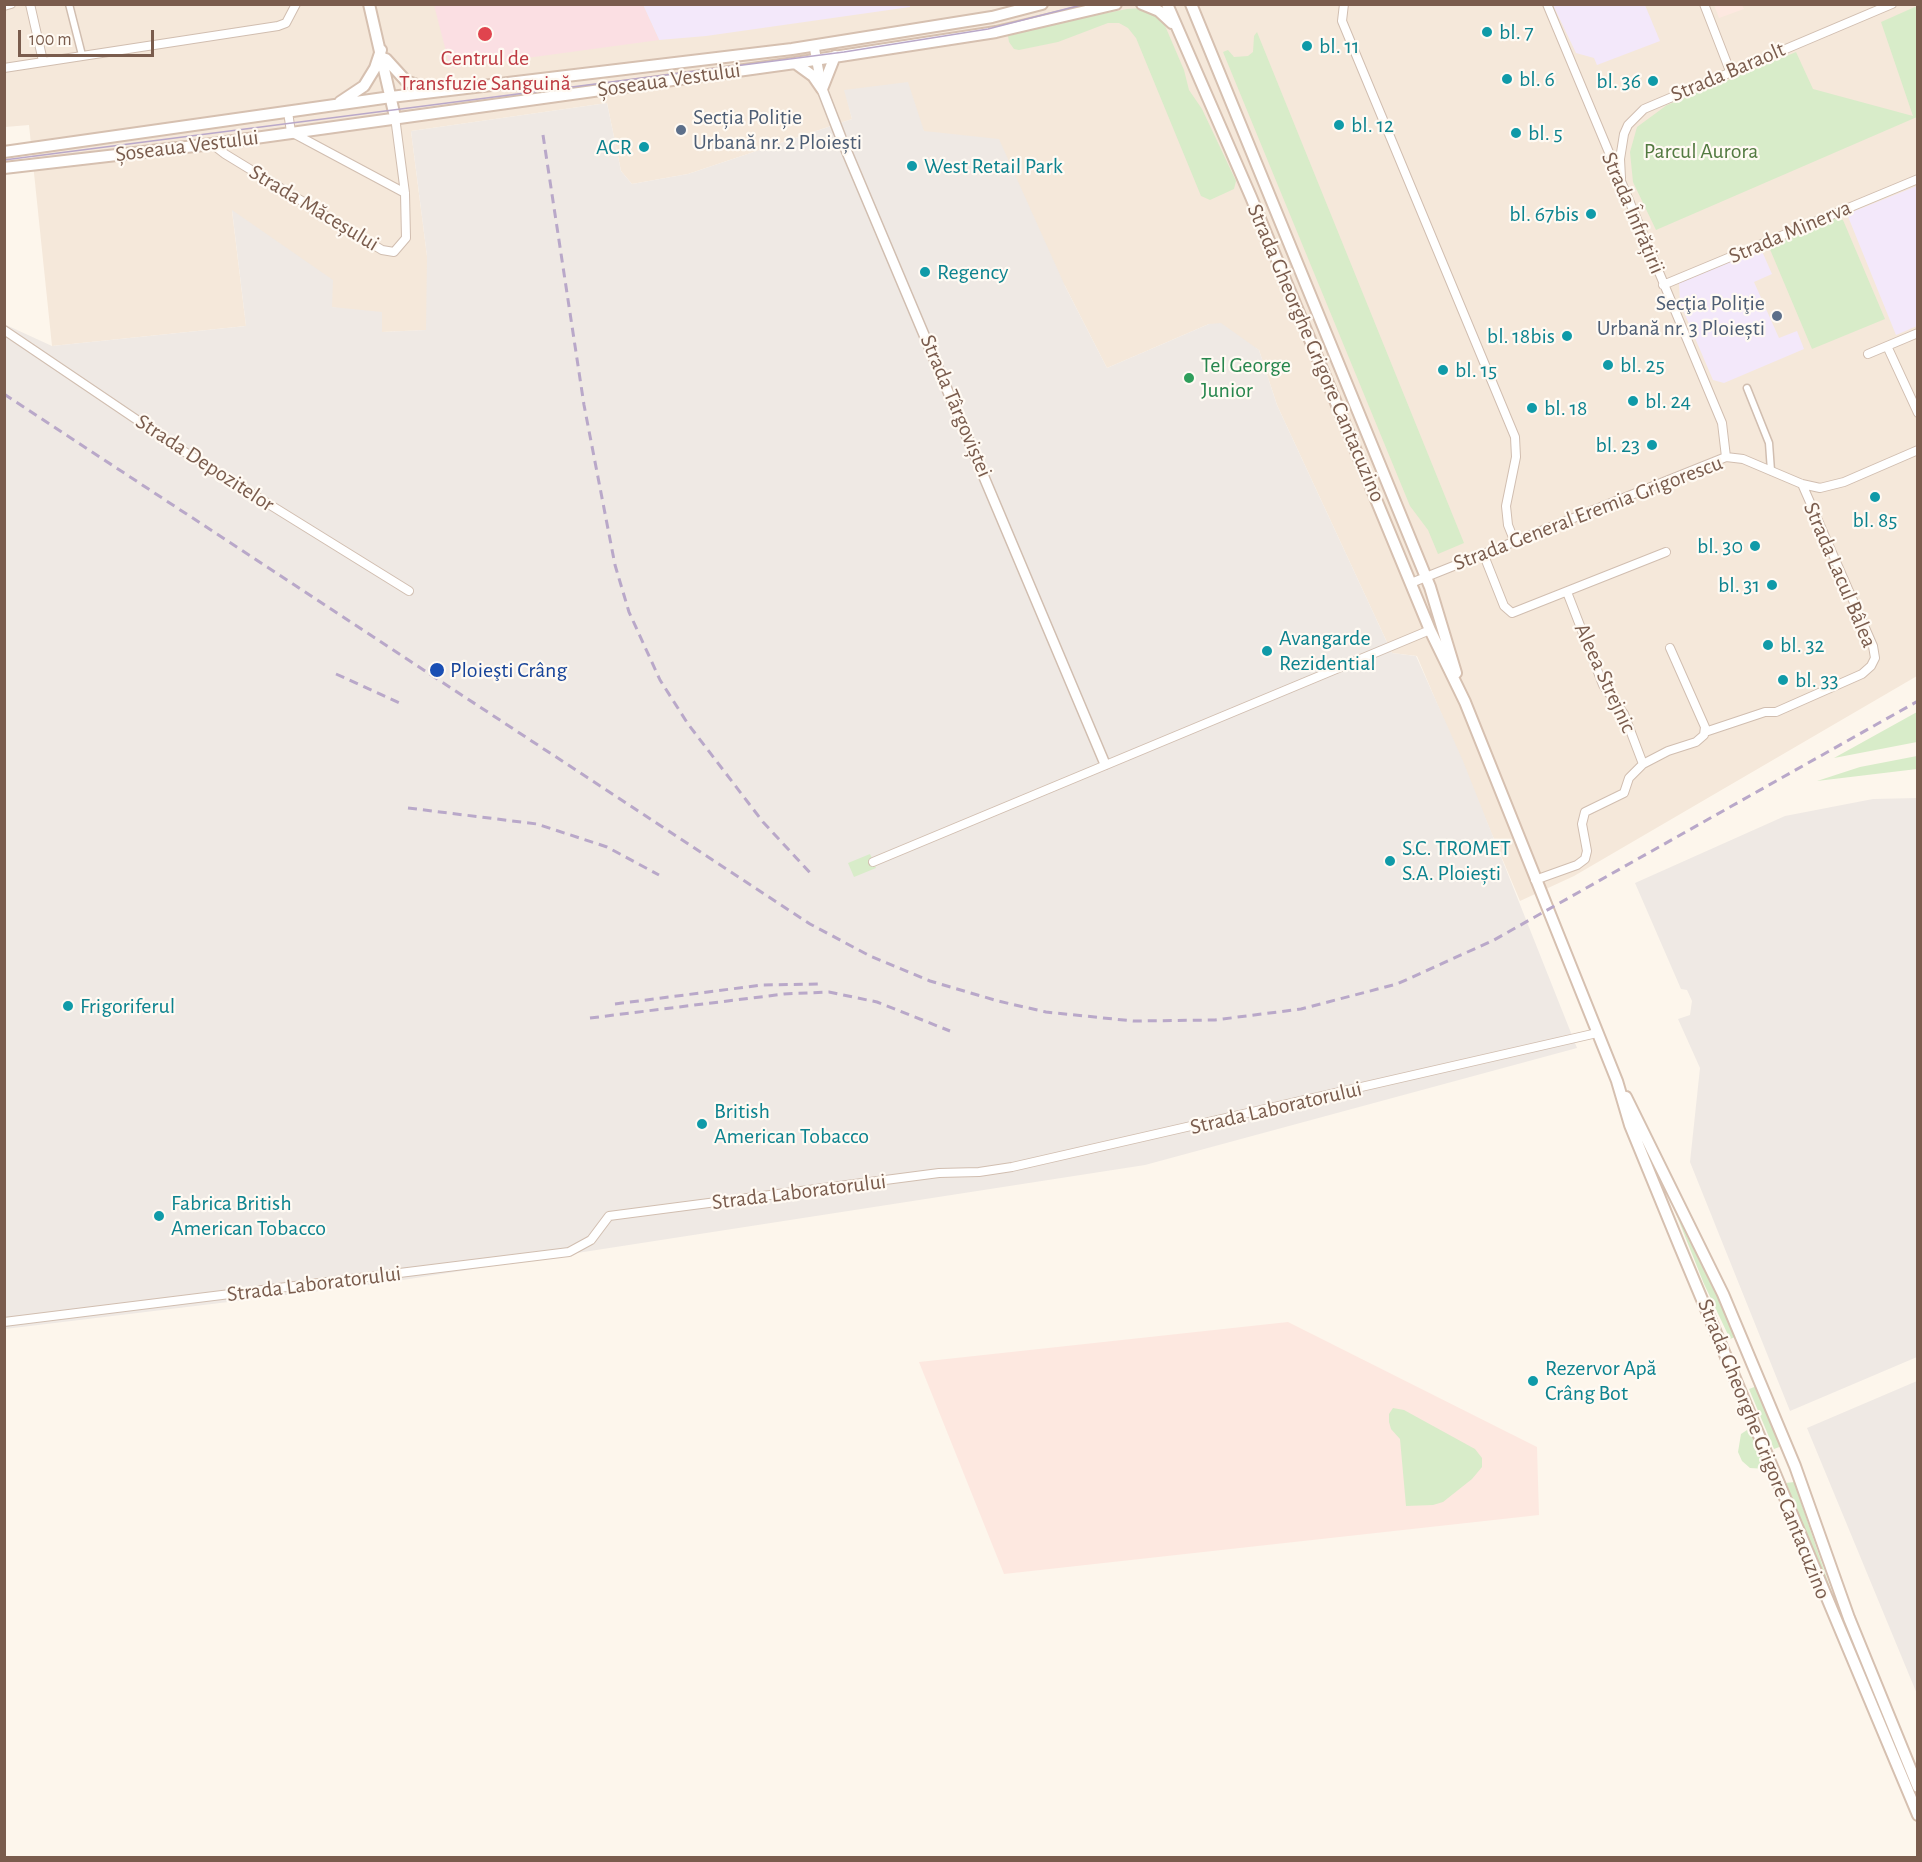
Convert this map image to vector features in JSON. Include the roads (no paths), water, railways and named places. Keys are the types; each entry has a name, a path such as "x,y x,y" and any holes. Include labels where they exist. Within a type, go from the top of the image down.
{"main road":[{"path":"369,4 395,117"},
{"name":"Șoseaua Vestului","path":"4,152 336,104 814,46 992,17 1042,4"},
{"path":"1142,4 1159,11 1177,28"},
{"name":"Strada Gheorghe Grigore Cantacuzino","path":"1167,4 1251,196 1430,630 1465,702 1617,1081 1630,1125 1917,1815"},
{"name":"Strada Gheorghe Grigore Cantacuzino","path":"1191,4 1426,577 1465,702"},
{"path":"1196,4 1196,18"},
{"name":"Șoseaua Vestului","path":"4,168 212,144 795,63 996,32 1116,5"},
{"path":"381,50 390,65 406,81 437,92"},
{"path":"336,104 364,86 375,68 381,50"},
{"path":"822,89 835,57"},
{"path":"795,63 813,76 822,89"},
{"path":"1430,630 1442,625"},
{"name":"Strada Gheorghe Grigore Cantacuzino","path":"1617,1081 1640,1121 1719,1285 1795,1466 1850,1618 1917,1786"}],"street":[{"path":"4,6 11,4"},
{"path":"30,4 43,61"},
{"path":"69,4 82,55"},
{"path":"4,68 278,26 286,23 293,15 296,4"},
{"path":"1344,4 1341,15 1346,31 1515,437 1516,457 1506,506 1508,525 1514,540"},
{"name":"Strada Înfrățirii","path":"1547,4 1621,186 1722,423 1726,457"},
{"path":"1704,4 1730,71"},
{"name":"Strada Baraolt","path":"1621,186 1621,147 1628,124 1653,104 1892,4"},
{"name":"Strada Târgoviștei","path":"814,46 822,89 1105,764"},
{"path":"288,112 291,132 405,193"},
{"path":"395,117 405,193"},
{"name":"Strada Măceșului","path":"212,144 388,252 400,248 406,238 405,193"},
{"name":"Strada Minerva","path":"1663,285 1917,179"},
{"name":"Strada Depozitelor","path":"4,330 180,449 409,591"},
{"path":"1868,354 1917,333"},
{"path":"1887,346 1917,413"},
{"path":"1747,388 1768,443 1771,471"},
{"name":"Strada General Eremia Grigorescu","path":"1412,584 1514,540 1726,457 1743,459 1802,484 1829,488 1917,450"},
{"name":"Strada Lacul Bâlea","path":"1705,732 1765,712 1776,712 1862,674 1871,666 1875,658 1873,646 1802,484"},
{"path":"1483,553 1508,611 1517,612 1666,552"},
{"name":"Aleea Strejnic","path":"1567,592 1603,685 1624,714 1643,764"},
{"path":"873,862 1430,630"},
{"path":"1535,880 1577,865 1585,859 1587,851 1582,824 1585,812 1624,793 1629,778 1643,764 1696,742 1705,732 1670,648"},
{"name":"Strada Laboratorului","path":"4,1323 569,1252 591,1240 609,1216 939,1173 979,1172 1012,1167 1597,1033"}],"tram line":[{"path":"4,160 844,52 988,29 1085,4"}],"railway":[{"path":"543,135 584,405 615,565 629,612 660,680 688,724 763,822 813,876"},
{"path":"4,394 810,924 870,956 930,981 1046,1012 1133,1021 1215,1020 1301,1009 1397,984 1494,940 1918,701"},
{"path":"336,674 404,705"},
{"path":"408,808 537,824 607,847 659,875"},
{"path":"615,1004 762,985 822,984"},
{"path":"590,1018 784,994 829,992 877,1002 950,1031"}],"place":[{"name":"bl. 7","path":"1487,32"},
{"name":"Centrul de Transfuzie Sanguină","path":"485,34"},
{"name":"bl. 11","path":"1307,46"},
{"name":"bl. 6","path":"1507,79"},
{"name":"bl. 36","path":"1653,81"},
{"name":"bl. 12","path":"1339,125"},
{"name":"Secția Poliție Urbană nr. 2 Ploiești","path":"681,130"},
{"name":"bl. 5","path":"1516,133"},
{"name":"ACR","path":"644,147"},
{"name":"West Retail Park","path":"912,166"},
{"name":"bl. 67bis","path":"1591,214"},
{"name":"Regency","path":"925,272"},
{"name":"Secţia Poliţie Urbană nr. 3 Ploiești","path":"1777,316"},
{"name":"bl. 18bis","path":"1567,336"},
{"name":"bl. 25","path":"1608,365"},
{"name":"bl. 15","path":"1443,370"},
{"name":"Tel George Junior","path":"1189,378"},
{"name":"bl. 24","path":"1633,401"},
{"name":"bl. 18","path":"1532,408"},
{"name":"bl. 23","path":"1652,445"},
{"name":"bl. 85","path":"1875,497"},
{"name":"bl. 30","path":"1755,546"},
{"name":"bl. 31","path":"1772,585"},
{"name":"bl. 32","path":"1768,645"},
{"name":"Avangarde Rezidential","path":"1267,651"},
{"name":"Ploieşti Crâng","path":"437,670"},
{"name":"bl. 33","path":"1783,680"},
{"name":"S.C. TROMET S.A. Ploiești","path":"1390,861"},
{"name":"Frigoriferul","path":"68,1006"},
{"name":"British American Tobacco","path":"702,1124"},
{"name":"Fabrica British American Tobacco","path":"159,1216"},
{"name":"Rezervor Apă Crâng Bot","path":"1533,1381"}],"park label":[{"name":"Parcul Aurora","path":"1701,151"}]}
